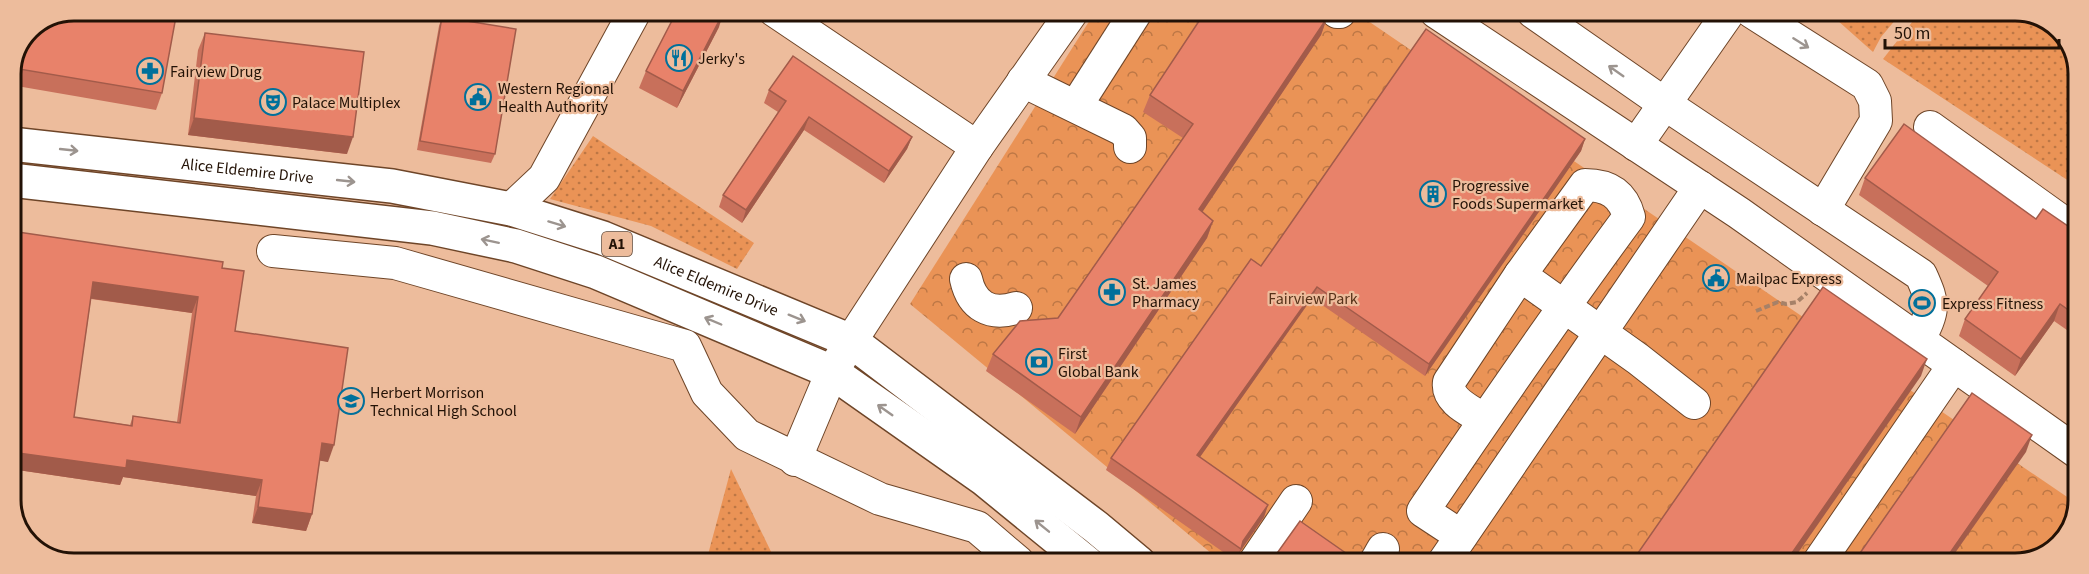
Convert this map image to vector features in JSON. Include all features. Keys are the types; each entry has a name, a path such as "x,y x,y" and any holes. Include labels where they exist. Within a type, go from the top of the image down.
{"main road":[{"name":"Alice Eldemire Drive","path":"21,145 392,186 511,209 603,238 852,341 1128,553"},
{"name":"Alice Eldemire Drive","path":"21,181 432,228 516,246 596,272 832,372 984,479 1076,553"}],"lane":[{"path":"511,209 544,178 630,21"},
{"path":"800,21 977,147"},
{"path":"795,460 832,372 977,147 1066,21"},
{"path":"1076,106 1131,21"},
{"path":"1450,21 1701,187 2068,446"},
{"path":"1546,21 1665,104 1921,275 1932,299 1929,320 1919,340"},
{"path":"1636,145 1723,21"},
{"path":"1766,21 1867,85 1875,101 1876,121 1823,210"},
{"path":"1023,81 1123,130 1130,138 1130,147"},
{"path":"1930,127 2068,226"},
{"path":"1461,536 1423,511 1563,306 1629,217 1626,205 1609,189 1597,185 1585,185 1520,275 1449,382 1449,391 1453,399 1485,420"},
{"path":"1450,553 1701,187"},
{"path":"273,251 395,263 685,346 707,393 747,435 880,499 977,527 1007,553"},
{"path":"1520,275 1638,359 1694,403"},
{"path":"966,279 968,290 974,300 983,307 994,311 1017,308"},
{"path":"1825,553 1954,365"},
{"path":"1261,553 1296,501"}],"path":[{"path":"1756,310 1778,302 1786,304 1797,302 1826,275"}],"green space":[{"name":"Fairview Park","path":"1089,21 1368,21 2068,498 2068,507 2059,529 2047,542 2032,550 2015,553 1211,553 910,304"},
{"path":"1838,21 1894,21 1881,37 1873,52"},
{"path":"1913,21 2022,21 2044,30 2057,42 2067,64 2068,180 1883,59"},
{"path":"593,136 754,243 737,269 651,226 550,199"},
{"path":"731,469 772,553 708,553"}],"building":[{"path":"175,21 162,93 21,69 22,64 30,45 37,37 54,25 64,22"},
{"path":"441,21 467,21 516,29 495,154 420,141"},
{"name":"Jerky's","path":"672,21 719,21 683,91 646,71"},
{"path":"1199,21 1325,21 1199,209 1213,221 1081,417 993,354 1020,321 1058,318 1193,124 1150,95"},
{"name":"Progressive Foods Supermarket","path":"1426,29 1585,139 1429,364 1317,287 1197,455 1268,505 1243,541 1241,549 1111,458 1251,259 1261,266"},
{"name":"Palace Multiplex","path":"205,33 364,52 353,137 194,118"},
{"path":"793,56 912,137 889,171 809,117 746,210 723,195 786,101 769,90"},
{"path":"1904,124 2036,219 2043,209 2068,226 2068,310 2060,304 2021,359 1965,319 1998,272 1865,178"},
{"path":"21,232 223,262 222,268 244,271 235,331 348,348 334,445 322,443 312,514 258,507 262,480 127,460 126,468 21,453","holes":["93,282 198,297 180,423 133,416 132,426 74,417"]},
{"path":"1823,287 1927,359 1792,553 1638,553"},
{"path":"1972,393 2032,435 1950,553 1860,553"},
{"path":"1300,521 1346,553 1277,553"}],"place":[{"name":"Jerky's","path":"679,58"},
{"name":"Fairview Drug","path":"150,71"},
{"name":"Western Regional Health Authority","path":"478,97"},
{"name":"Palace Multiplex","path":"273,102"},
{"name":"Progressive Foods Supermarket","path":"1433,194"},
{"name":"Mailpac Express","path":"1716,278"},
{"name":"St. James Pharmacy","path":"1112,292"},
{"name":"Express Fitness","path":"1922,303"},
{"name":"First Global Bank","path":"1039,362"},
{"name":"Herbert Morrison Technical High School","path":"351,401"}]}
